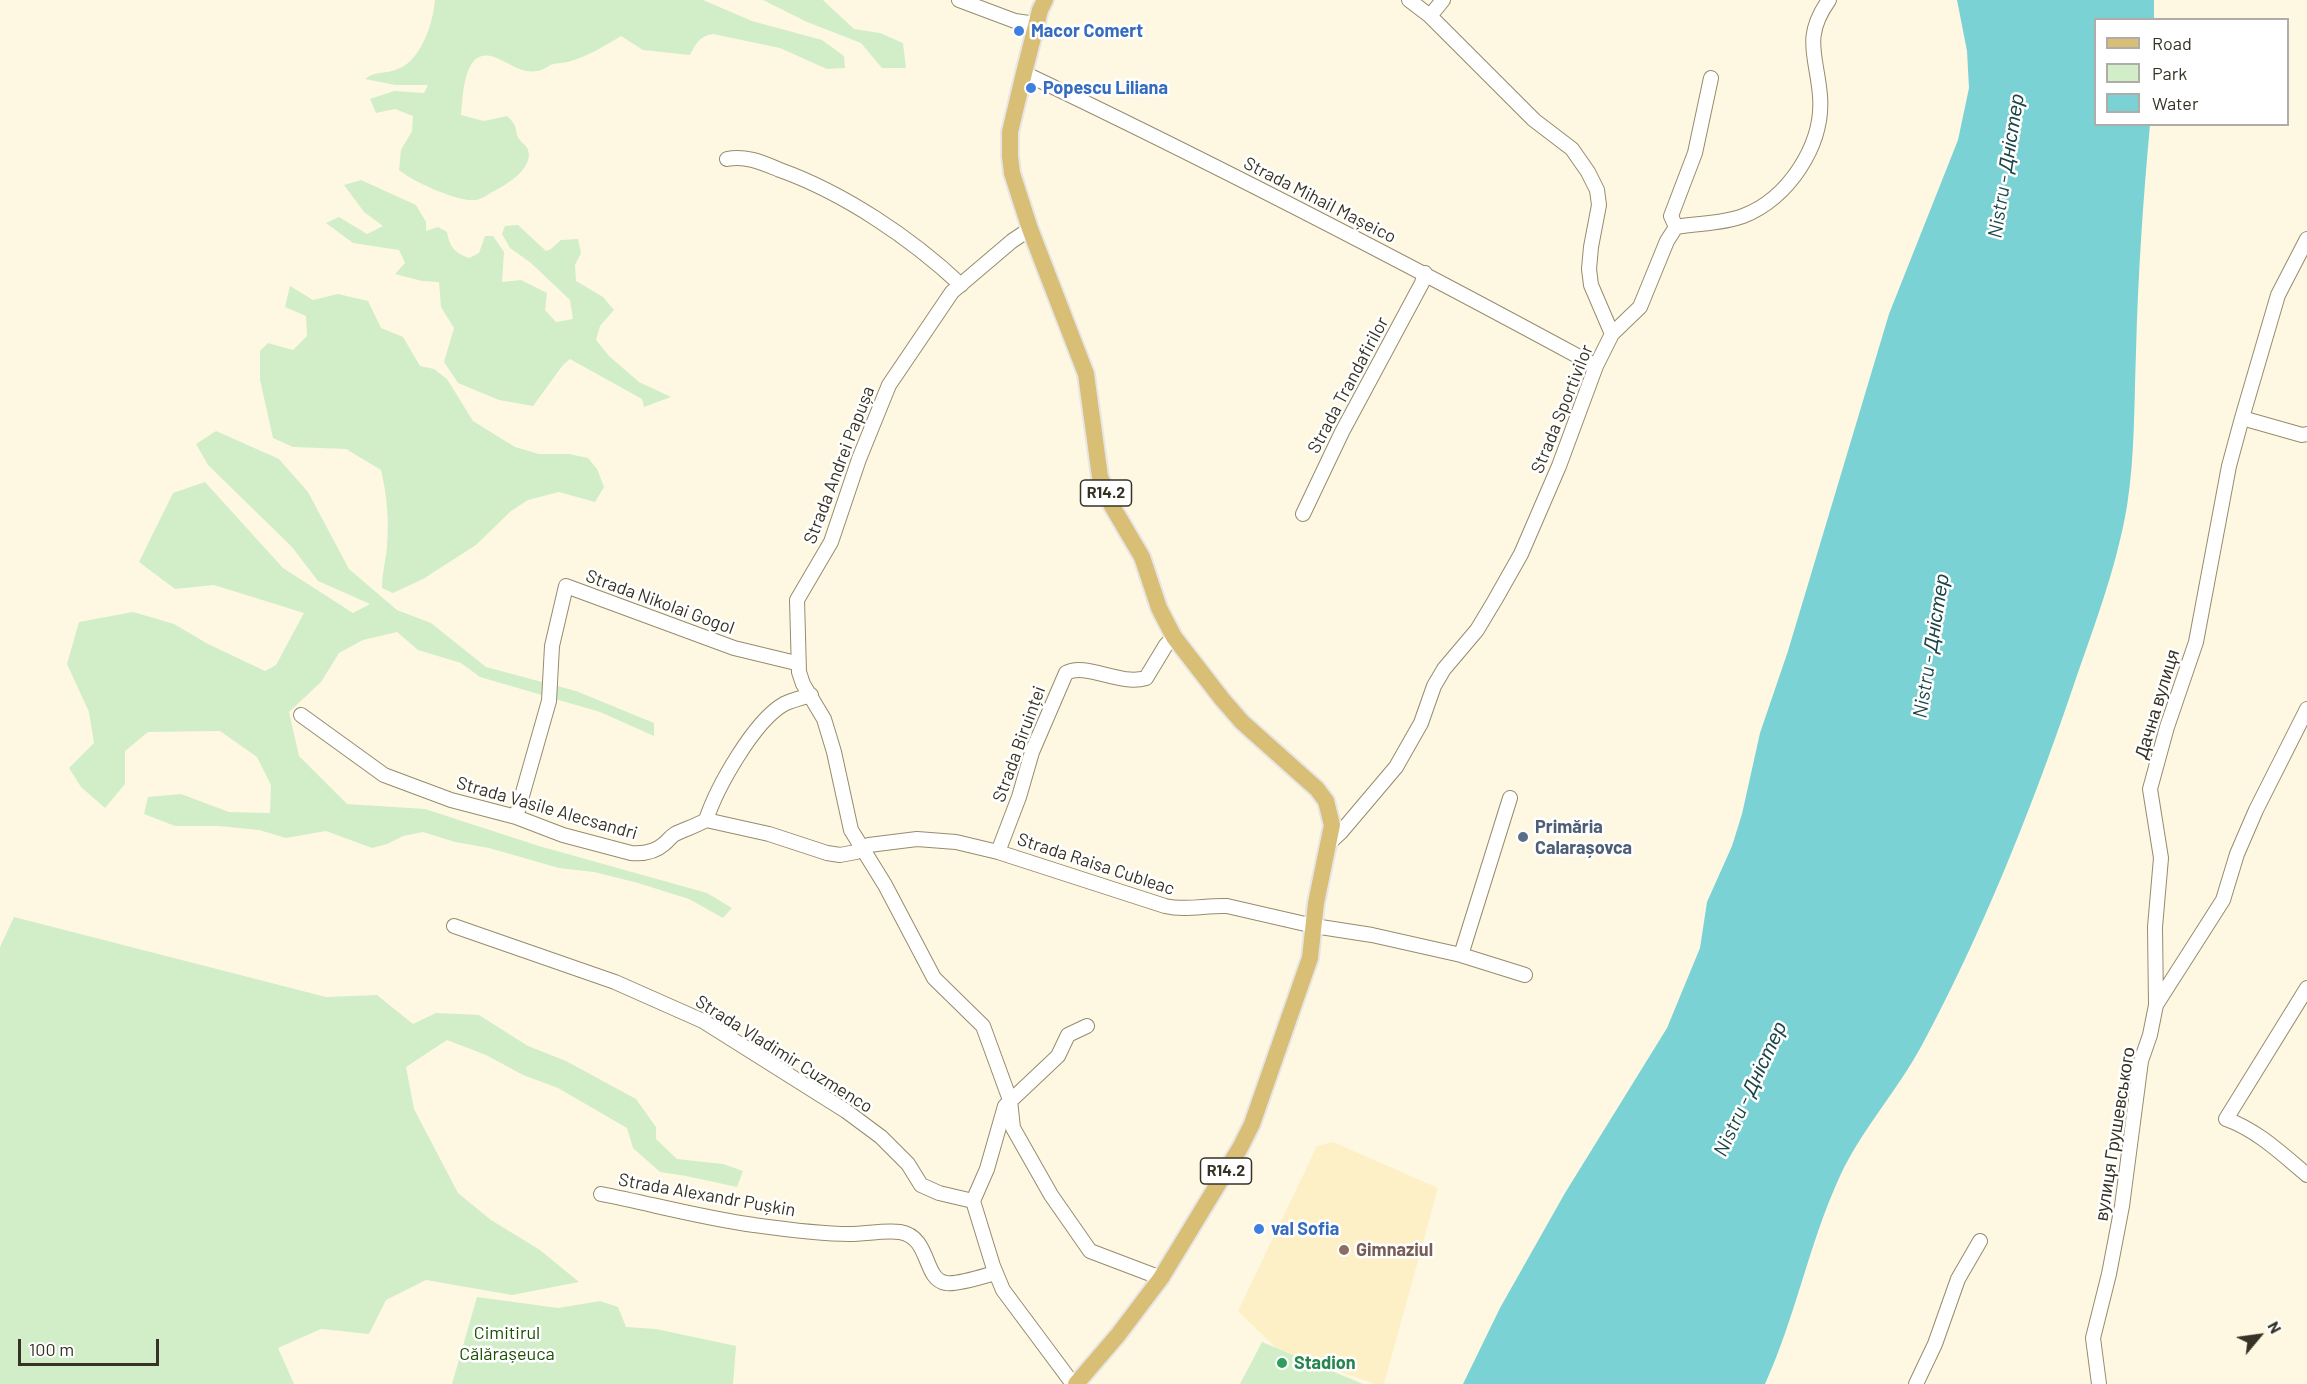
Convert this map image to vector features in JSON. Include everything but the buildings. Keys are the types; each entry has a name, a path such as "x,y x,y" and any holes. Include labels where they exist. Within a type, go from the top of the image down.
{"main road":[{"name":"R14.2","path":"1045,0 1036,24 1010,132 1010,156 1012,173 1030,230 1086,374 1100,477 1112,506 1142,557 1159,608 1174,637 1242,722 1317,789 1326,801 1332,825 1316,903 1311,958 1252,1124 1240,1148 1161,1278 1118,1335 1074,1384"}],"street":[{"path":"959,0 1015,21 1036,24"},
{"path":"1409,0 1430,16 1534,120 1572,149 1588,172 1597,190 1599,205 1591,247 1589,269 1591,285 1612,334"},
{"path":"1430,16 1443,0"},
{"path":"1711,78 1695,153 1671,216 1676,227 1729,220 1757,210 1770,201 1799,171 1811,148 1818,125 1820,98 1812,43 1815,28 1829,0"},
{"name":"Strada Mihail Mașeico","path":"1024,72 1122,119 1425,273 1596,366"},
{"path":"727,159 755,160 829,189 936,262 961,285"},
{"name":"Strada Sportivilor","path":"1329,843 1396,767 1421,723 1437,680 1477,630 1511,572 1521,554 1558,466 1596,366 1612,334 1640,307 1667,241 1676,227"},
{"name":"Strada Andrei Papușa","path":"1030,230 1014,240 952,292 889,385 859,459 831,542 797,600 798,660 803,684 824,719 834,752 849,824 861,848 885,885 934,978 983,1026 1010,1100 1013,1128 1051,1195 1084,1245 1095,1253 1161,1278"},
{"name":"Дачна вулиця","path":"2156,1005 2155,927 2161,858 2150,789 2167,727 2196,642 2229,466 2242,417 2278,296 2307,239"},
{"name":"Strada Trandafirilor","path":"1303,514 1342,432 1422,284 1425,273"},
{"path":"2242,417 2302,435 2307,434"},
{"name":"Strada Nikolai Gogol","path":"516,817 549,701 552,646 566,586 734,648 792,662 798,660"},
{"name":"Strada Biruinței","path":"998,852 1019,797 1032,752 1066,673 1072,669 1080,669 1113,678 1136,681 1146,678 1166,645 1174,637"},
{"path":"811,695 784,704 762,721 722,785 706,820 769,834 827,853 849,854 861,848"},
{"name":"вулиця Грушевського","path":"2099,1384 2093,1338 2114,1252 2141,1061 2150,1035 2156,1005 2223,900 2237,854 2256,810 2302,735 2307,709"},
{"name":"Strada Vasile Alecsandri","path":"301,715 384,775 451,800 516,817 563,835 631,854 643,855 666,843 671,836 706,820"},
{"path":"1461,955 1510,798"},
{"name":"Strada Raisa Cubleac","path":"861,848 917,839 956,842 998,852 1179,909 1213,905 1227,906 1461,955 1525,975"},
{"name":"Strada Vladimir Cuzmenco","path":"454,926 615,982 703,1021 837,1105 881,1137 908,1164 921,1185 939,1193 973,1201"},
{"path":"2307,988 2226,1119 2240,1124 2271,1145 2307,1175"},
{"path":"1074,1384 1003,1290 995,1273 973,1201 987,1169 1005,1106 1058,1056 1068,1035 1087,1026"},
{"name":"Strada Alexandr Pușkin","path":"601,1194 753,1225 848,1234 897,1232 909,1234 926,1255 931,1272 944,1282 951,1283 995,1273"},
{"path":"1916,1384 1935,1344 1958,1279 1980,1241"}],"shaded area":[{"name":"Gimnaziul","path":"1333,1142 1438,1188 1384,1384 1375,1384 1277,1349 1238,1311 1317,1146"}],"green space":[{"path":"435,0 703,0 752,21 822,40 844,56 845,68 827,69 780,48 713,34 699,41 690,55 643,50 621,36 582,57 537,71 525,71 494,57 484,56 476,59 470,66 464,86 461,115 484,121 507,116 515,126 517,135 529,156 524,169 507,184 480,199 467,200 435,190 399,170 401,150 412,131 413,116 395,109 376,113 370,99 394,91 424,93 428,85 395,85 365,79 395,70 412,59 424,41 432,20"},
{"path":"763,0 823,0 854,29 880,33 903,43 906,68 882,68 861,43 807,22"},
{"path":"361,180 416,205 426,222 426,231 438,227 447,232 452,246 464,256 469,258 479,253 485,236 493,236 504,252 502,282 521,280 547,293 545,310 556,322 573,319 570,300 531,263 510,248 502,234 505,226 518,225 546,251 561,240 578,239 581,253 575,265 576,281 603,297 614,310 600,326 596,340 609,356 639,382 671,397 644,407 642,399 570,359 533,406 499,400 458,383 444,362 454,328 441,307 439,282 422,281 395,274 405,263 399,250 353,243 326,223 339,217 367,234 383,226 364,212 344,185"},
{"path":"290,286 313,300 338,294 368,301 381,328 403,337 420,366 434,369 447,379 473,421 515,447 539,454 569,454 588,458 597,469 604,487 595,502 559,492 528,500 511,511 476,545 423,579 393,593 382,588 388,527 381,470 346,449 293,447 273,438 260,380 260,351 268,343 293,350 307,336 306,316 285,307"},
{"path":"216,431 279,459 308,492 349,569 397,610 431,623 486,667 576,691 654,723 654,736 600,712 480,677 461,663 418,650 397,632 363,640 339,653 321,682 289,712 299,756 347,804 425,809 539,846 707,893 732,908 723,918 689,899 638,883 594,872 559,868 423,832 403,836 372,848 326,831 286,838 259,830 218,826 175,826 144,814 148,797 181,794 229,812 270,813 271,785 257,757 220,731 148,732 125,751 125,784 105,808 81,787 69,768 94,743 89,712 67,664 79,622 133,612 174,624 208,644 265,671 276,665 304,613 214,585 175,589 139,562 173,493 205,482 283,568 353,613 370,604 318,581 292,547 208,465 196,444"},
{"path":"14,917 326,997 377,995 413,1024 436,1013 479,1015 528,1046 566,1061 636,1099 656,1127 656,1139 677,1159 723,1164 743,1171 737,1187 660,1172 633,1148 627,1128 558,1088 523,1075 486,1055 447,1040 406,1067 414,1109 458,1193 491,1220 540,1250 579,1282 512,1295 426,1280 386,1300 369,1334 321,1329 278,1348 294,1384 0,1384 0,947"},
{"name":"Cimitirul Călărașeuca","path":"477,1297 558,1308 600,1301 618,1307 626,1327 656,1329 736,1346 733,1384 452,1384"},
{"name":"Stadion","path":"1262,1342 1363,1384 1240,1384"}],"water":[{"name":"Nistru - Дністер","path":"1957,0 2154,0 2154,18 2094,18 2094,126 2150,126 2139,267 2130,487 2117,554 2103,601 2022,828 1985,916 1944,1003 1912,1062 1859,1142 1840,1176 1829,1201 1776,1358 1765,1384 1463,1384 1500,1308 1565,1193 1667,1028 1700,948 1707,902 1732,846 1742,814 1760,733 1788,651 1889,314 1958,140 1969,88 1967,51"}],"place":[{"name":"Macor Comert","path":"1019,31"},
{"name":"Popescu Liliana","path":"1031,88"},
{"name":"Primăria Calarașovca","path":"1523,837"},
{"name":"val Sofia","path":"1259,1229"},
{"name":"Gimnaziul","path":"1344,1250"},
{"name":"Stadion","path":"1282,1363"}]}
